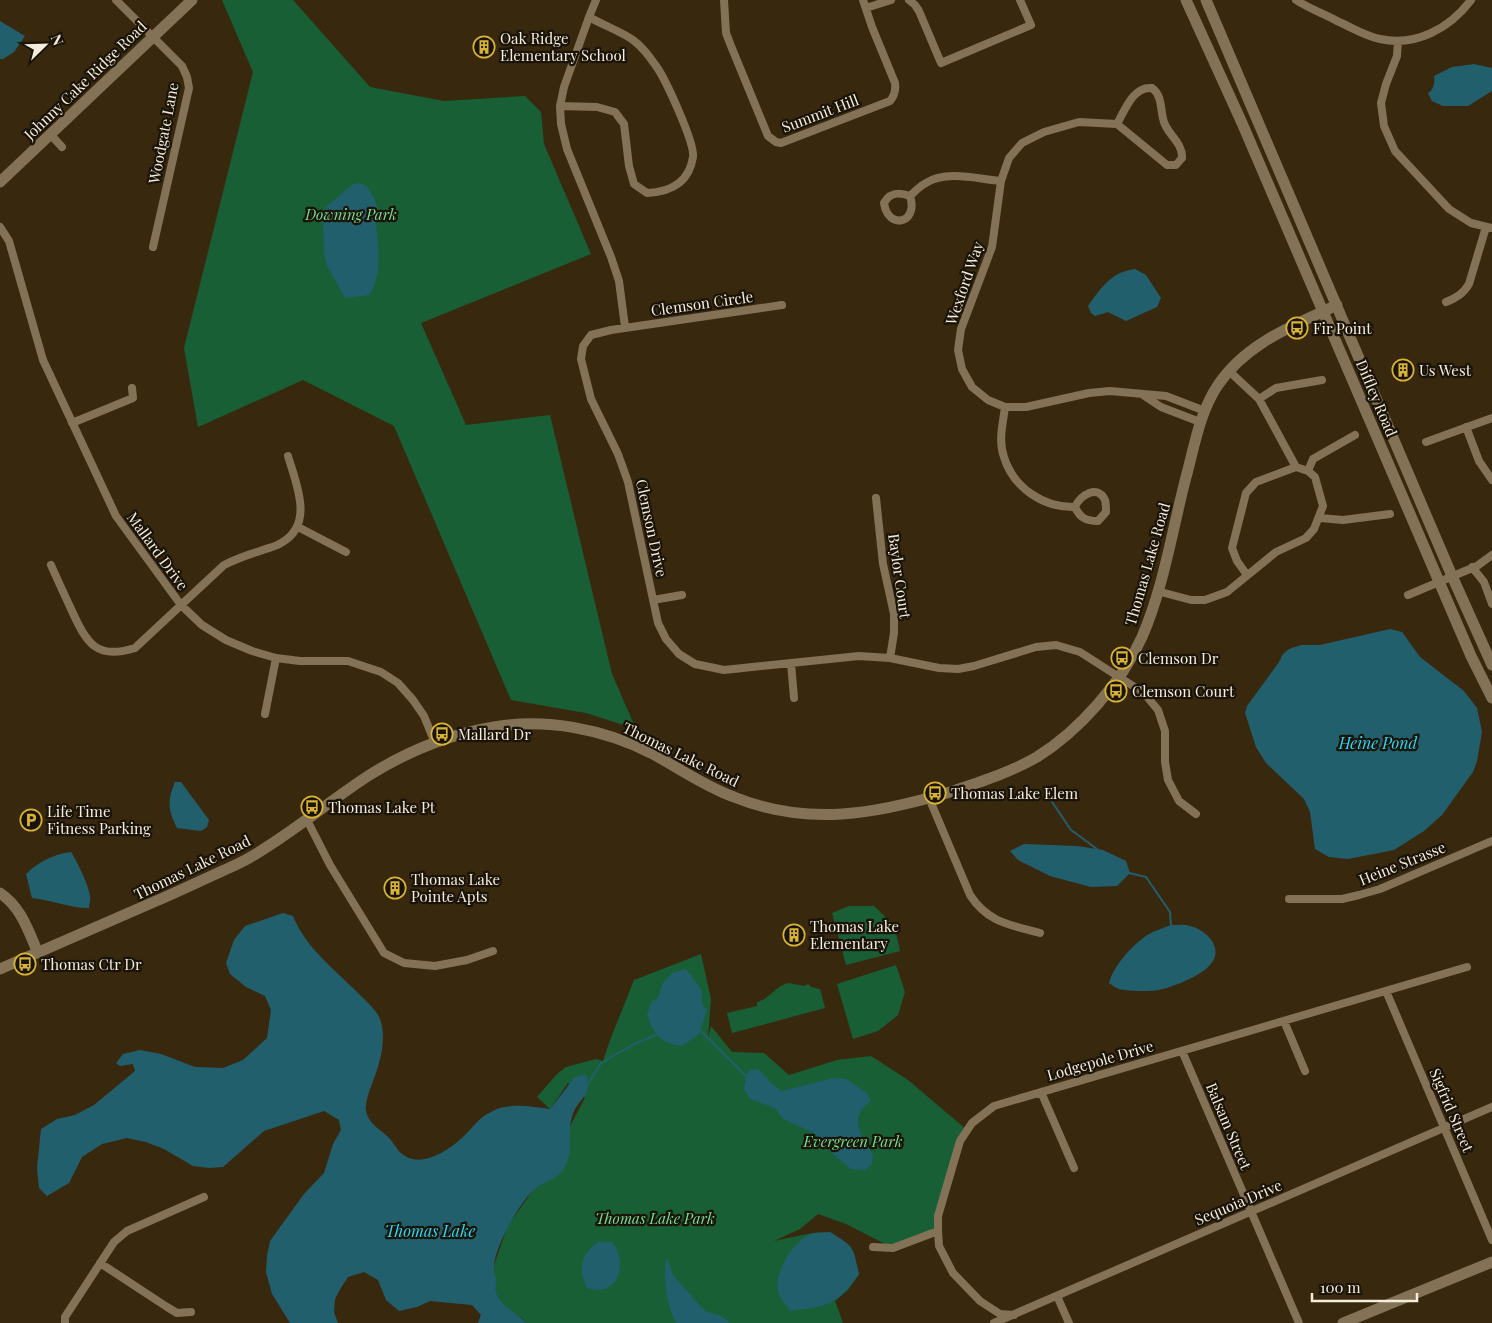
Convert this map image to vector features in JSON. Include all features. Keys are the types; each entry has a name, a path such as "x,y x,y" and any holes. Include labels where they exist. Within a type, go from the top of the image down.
{"street":[{"name":"Woodgate Lane","path":"116,0 182,66 187,77 188,88 153,247"},
{"name":"Johnny Cake Ridge Road","path":"0,182 192,0"},
{"path":"596,0 567,80 560,106 560,124 564,141 610,254 619,282 625,328"},
{"name":"Summit Hill","path":"724,0 726,33 731,46 768,136 781,143 890,101 893,96 895,83 863,0"},
{"path":"866,8 890,0"},
{"path":"908,0 919,11 941,63 1032,24 1020,0"},
{"name":"Diffley Road","path":"1186,0 1242,123 1323,312 1446,579 1492,665"},
{"name":"Diffley Road","path":"1206,0 1336,305 1446,579 1471,656 1492,698"},
{"path":"1296,0 1371,37 1398,41 1416,39 1440,29 1455,18 1471,0"},
{"path":"560,106 597,107 615,112 624,124 629,166 634,184 646,193 661,193 675,188 687,174 693,156 684,121 657,67 633,40 589,17"},
{"path":"1398,41 1397,56 1381,103 1384,126 1395,151 1449,209 1471,223 1489,228 1469,284 1457,297 1446,302"},
{"path":"1143,88 1152,88 1159,96 1164,122 1167,130 1181,148 1182,158 1176,165 1167,165 1117,124 1136,93 1143,88"},
{"name":"Wexford Way","path":"1117,124 1079,122 1044,132 1022,143 1009,158 1001,181 992,247 961,329 958,350 962,369 972,387 988,400 1005,407 1026,407 1089,393 1110,391 1166,396 1205,411"},
{"path":"50,134 62,147"},
{"path":"910,196 926,182 938,178 953,177 1001,181"},
{"name":"Mallard Drive","path":"0,227 9,242 43,360 116,516 181,605 202,625 226,640 252,651 276,658 348,661 381,672 398,683 413,700 424,716 435,743"},
{"name":"Clemson Circle","path":"625,328 782,305"},
{"name":"Thomas Lake Road","path":"0,969 248,859 308,820 368,776 401,757 435,743 496,726 559,725 590,730 624,741 653,754 698,782 750,803 778,810 811,814 849,814 887,809 992,779 1038,756 1082,721 1120,677 1142,637 1157,591 1200,422 1217,386 1246,354 1269,337 1336,305"},
{"name":"Clemson Drive","path":"625,328 591,335 583,346 581,359 591,399 618,454 628,482 658,623 666,639 679,654 695,664 724,670 859,656 890,658 939,668 958,669 974,666 1036,646 1056,645 1080,652 1120,677"},
{"path":"1229,371 1259,399 1296,467"},
{"path":"1259,399 1276,388 1322,380"},
{"path":"72,423 134,398 132,388"},
{"name":"Wexford Way","path":"1143,395 1162,407 1200,422"},
{"path":"1005,407 1001,435 1003,456 1012,476 1029,493 1049,504 1075,507"},
{"path":"1426,442 1492,418"},
{"path":"1466,428 1479,461 1492,480"},
{"path":"1308,471 1313,459 1355,435"},
{"path":"51,565 82,634 91,644 104,651 120,653 135,648 224,565 238,558 281,544 298,527 302,503 288,456"},
{"path":"1157,591 1191,600 1205,600 1227,592 1276,552 1306,538 1320,518 1323,506 1315,477 1308,471 1296,467 1256,482 1246,493 1232,548 1236,561 1247,575"},
{"path":"1089,492 1099,494 1105,501 1106,512 1098,521 1087,521 1079,515 1075,507 1079,498 1089,492"},
{"name":"Baylor Court","path":"876,498 883,564 894,614 894,633 890,658"},
{"path":"1320,518 1343,520 1390,514"},
{"path":"298,527 346,552"},
{"path":"1408,595 1472,568 1492,555"},
{"path":"1472,568 1484,582 1492,604"},
{"path":"653,600 682,595"},
{"path":"265,714 276,658"},
{"path":"791,663 794,698"},
{"path":"1120,677 1144,693 1158,710 1165,731 1165,762 1168,780 1179,801 1196,814"},
{"path":"929,798 970,895 977,906 997,921 1040,933"},
{"path":"308,820 330,865 384,953 404,963 436,966 467,960 493,951"},
{"name":"Heine Strasse","path":"1290,899 1342,899 1380,889 1492,841"},
{"path":"0,893 11,900 22,916 38,953"},
{"name":"Lodgepole Drive","path":"1014,1315 1000,1314 980,1301 953,1273 940,1246 938,1216 959,1146 972,1122 994,1106 1467,967"},
{"name":"Sigfrid Street","path":"1386,991 1492,1240"},
{"path":"1284,1021 1306,1071"},
{"name":"Balsam Street","path":"1182,1051 1299,1323"},
{"path":"1041,1092 1074,1168"},
{"name":"Sequoia Drive","path":"994,1323 1492,1107"},
{"path":"65,1323 65,1317 114,1242 128,1231 204,1196"},
{"path":"873,1247 892,1248 938,1231"},
{"path":"1343,1323 1492,1262"},
{"path":"100,1263 177,1313 191,1312"},
{"path":"1057,1296 1069,1323"}],"green space":[{"name":"Downing Park","path":"222,0 293,0 370,87 444,101 525,96 541,112 544,144 591,254 421,323 466,425 550,415 612,674 636,729 586,713 511,700 394,426 303,380 198,427 184,348 253,72"},
{"path":"849,906 874,906 894,925 900,951 846,965 832,913"},
{"name":"Thomas Lake Park","path":"701,954 711,999 708,1038 711,1026 732,1052 764,1053 789,1075 837,1060 871,1056 908,1080 967,1130 959,1147 938,1231 893,1248 846,1224 818,1214 800,1229 774,1241 812,1233 830,1232 859,1274 848,1290 835,1301 843,1323 527,1323 506,1309 496,1294 494,1265 508,1225 534,1189 550,1180 569,1128 585,1098 568,1083 550,1109 537,1097 557,1074 566,1067 596,1059 603,1061 634,980"},
{"path":"896,965 905,992 898,1015 878,1031 853,1039 837,984"},
{"path":"789,983 804,986 808,984 811,987 820,989 825,1008 732,1033 727,1013 757,1006 757,1002 766,998 780,986"}],"water":[{"path":"0,21 25,36 14,52 3,59 0,59"},
{"path":"1474,64 1492,68 1492,91 1468,106 1443,106 1432,101 1428,93 1434,86 1434,76 1452,67"},
{"path":"359,183 367,186 376,204 377,277 370,295 345,298 327,266 324,254 322,219 326,207 353,184"},
{"path":"1135,269 1146,275 1161,298 1157,307 1126,321 1108,312 1095,316 1091,313 1088,306 1107,282 1119,274"},
{"name":"Heine Pond","path":"1390,629 1402,632 1420,657 1464,691 1477,708 1482,732 1477,761 1473,772 1442,815 1424,831 1394,850 1348,859 1329,857 1315,849 1310,812 1304,799 1266,763 1256,747 1245,713 1247,706 1283,654 1289,649 1301,645 1320,645"},
{"path":"175,782 181,782 209,820 207,827 201,831 177,828 170,805"},
{"path":"1024,844 1077,846 1103,850 1126,861 1130,873 1117,886 1091,887 1050,876 1018,860 1010,851"},
{"path":"71,852 87,886 90,898 89,908 74,907 32,898 26,874 47,859"},
{"name":"Thomas Lake","path":"283,913 293,916 314,949 379,1016 383,1037 381,1055 368,1097 366,1111 373,1124 405,1156 421,1160 445,1151 484,1116 503,1107 517,1106 550,1109 575,1077 586,1074 588,1081 587,1091 571,1119 570,1149 567,1163 560,1173 529,1195 504,1235 496,1256 494,1267 497,1295 507,1307 527,1323 478,1323 481,1315 472,1305 430,1301 417,1307 399,1311 386,1300 378,1280 364,1272 348,1277 335,1299 334,1312 338,1323 290,1323 272,1294 266,1272 267,1256 270,1241 304,1194 324,1173 333,1144 341,1130 339,1120 324,1111 264,1131 223,1167 193,1166 164,1149 146,1142 127,1138 102,1144 82,1157 69,1183 47,1196 39,1188 37,1168 41,1129 57,1119 75,1115 94,1105 135,1071 133,1064 120,1066 116,1063 123,1054 140,1050 161,1054 195,1067 223,1068 243,1060 267,1038 271,1010 265,996 246,987 230,974 226,963 234,940 245,926"},
{"path":"1171,925 1190,926 1204,932 1209,937 1215,949 1215,955 1213,962 1207,968 1184,982 1154,991 1123,990 1109,983 1119,962 1137,943 1149,934"},
{"path":"686,969 701,989 703,1006 707,1010 699,1034 682,1046 668,1043 658,1036 647,1014 652,1001 658,998 662,984 672,973"},
{"path":"758,1069 781,1091 834,1078 846,1079 867,1093 871,1101 860,1114 858,1127 873,1155 872,1164 865,1170 851,1169 834,1155 814,1133 783,1119 775,1108 750,1099 744,1089 746,1076 750,1070"},
{"path":"830,1232 852,1248 859,1274 844,1293 830,1303 813,1308 790,1311 778,1291 779,1275 786,1258 804,1238 813,1233"},
{"path":"598,1242 612,1242 616,1248 620,1263 617,1278 613,1284 607,1288 594,1290 587,1288 584,1281 582,1262 587,1252"},
{"path":"667,1258 673,1275 701,1307 707,1312 719,1315 731,1323 677,1323 673,1318 666,1291 665,1272"}],"waterway":[{"path":"1048,796 1071,830 1097,849"},
{"path":"1129,873 1146,877 1170,912 1171,927"},
{"path":"698,1028 747,1077"},
{"path":"588,1084 601,1063 636,1043 657,1035"}],"place":[{"name":"Oak Ridge Elementary School","path":"484,47"},
{"name":"Fir Point","path":"1297,328"},
{"name":"Us West","path":"1403,370"},
{"name":"Clemson Dr","path":"1122,658"},
{"name":"Clemson Court","path":"1116,691"},
{"name":"Mallard Dr","path":"442,734"},
{"name":"Thomas Lake Elem","path":"935,793"},
{"name":"Thomas Lake Pt","path":"312,807"},
{"name":"Life Time Fitness Parking","path":"31,820"},
{"name":"Thomas Lake Pointe Apts","path":"395,888"},
{"name":"Thomas Lake Elementary","path":"794,935"},
{"name":"Thomas Ctr Dr","path":"25,964"}],"park label":[{"name":"Evergreen Park","path":"853,1141"}]}
